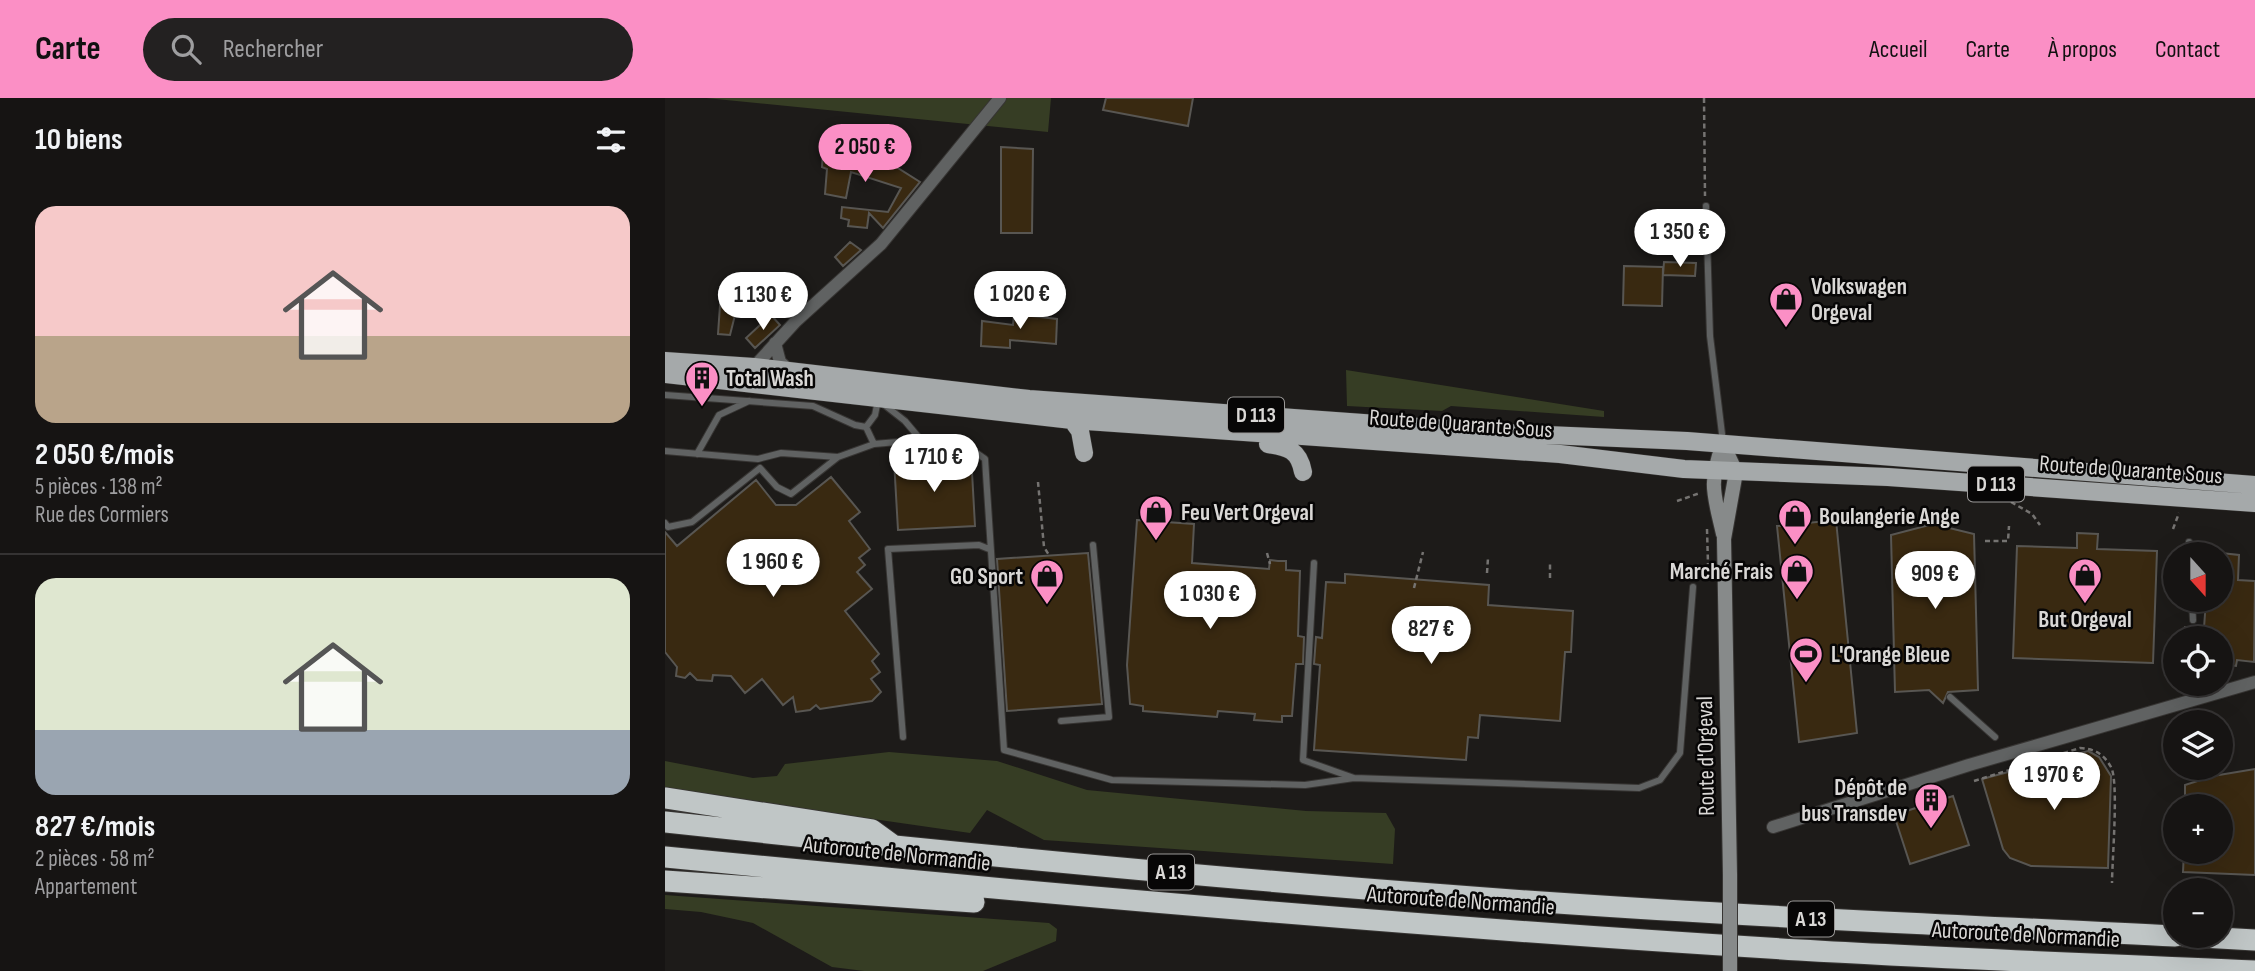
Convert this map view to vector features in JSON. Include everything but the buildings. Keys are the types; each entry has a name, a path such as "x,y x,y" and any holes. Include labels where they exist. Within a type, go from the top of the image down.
{"highway":[{"path":"665,798 872,830 895,847"},
{"name":"Autoroute de Normandie","path":"665,822 895,847 1447,895 1803,918 2163,935"},
{"name":"Autoroute de Normandie","path":"665,857 1060,896 1802,950 2255,971"},
{"path":"665,881 1021,906 1060,896"},
{"path":"2233,939 2255,940"}],"main road":[{"path":"665,353 754,367"},
{"name":"Route de Quarante Sous","path":"665,361 790,371 879,391 1072,420 1560,454 1713,471 1888,477 2255,502"},
{"name":"Route de Quarante Sous","path":"665,374 771,387 1043,400 1502,433 1723,444 2255,485"},
{"path":"665,383 771,387"},
{"path":"1072,420 1080,431 1084,453"},
{"path":"1258,433 1260,443 1287,446 1297,454 1303,472"}],"street":[{"path":"754,367 775,343 881,244 1000,98"},
{"path":"775,343 780,362 790,371"},
{"path":"1713,471 1723,444"},
{"path":"1723,444 1736,472"},
{"name":"Route d'Orgeval","path":"1713,471 1713,493 1724,539"},
{"name":"Route d'Orgeval","path":"1730,971 1724,539 1736,472"},
{"path":"1773,827 1957,769 2255,682"}],"lane":[{"path":"1706,206 1710,337 1723,444"},
{"path":"866,427 875,415 879,391"},
{"path":"879,391 921,440"},
{"path":"665,396 813,406 855,425 866,427"},
{"path":"697,454 719,415 752,400"},
{"path":"866,427 874,444"},
{"path":"758,459 760,468 777,487 792,494 838,457 874,444 921,440 964,444 985,459 1004,750 1112,780 1305,785 1354,778 1639,788 1660,780 1680,752 1693,587"},
{"path":"665,451 758,459 781,453 838,457"},
{"path":"665,523 668,527 692,522 760,468"},
{"path":"903,737 888,549 979,545 989,549"},
{"path":"1061,721 1109,717 1093,545"},
{"path":"1314,563 1303,760 1354,778"},
{"path":"2193,612 2193,620"},
{"path":"1950,697 1995,737"}],"path":[{"path":"1704,98 1706,206"},
{"path":"1038,482 1044,547 1049,555"},
{"path":"1677,502 1700,493"},
{"path":"2001,497 2032,514 2040,525"},
{"path":"2173,529 2177,516"},
{"path":"1707,519 1708,564"},
{"path":"1985,541 2008,541 2008,526"},
{"path":"1414,588 1423,552"},
{"path":"1267,554 1270,564"},
{"path":"1487,573 1488,558"},
{"path":"1550,578 1551,563"},
{"path":"1974,781 2080,748 2093,749 2101,754 2114,776 2112,883"}],"green space":[{"path":"706,98 1051,98 1048,132"},
{"path":"1346,370 1604,411 1604,417 1451,406 1442,411 1347,406"},
{"path":"889,752 997,761 1087,790 1306,811 1386,813 1395,829 1393,864 1044,840 987,810 970,833 665,789 665,761 753,778 777,776 785,764"},
{"path":"665,895 1049,923 1057,929 1056,941 983,971 864,971 832,967 753,923 701,912 665,909"}],"place":[{"name":"Volkswagen Orgeval","path":"1786,329"},
{"name":"Total Wash","path":"702,408"},
{"name":"Feu Vert Orgeval","path":"1156,542"},
{"name":"Boulangerie Ange","path":"1795,546"},
{"name":"Marché Frais","path":"1797,601"},
{"name":"But Orgeval","path":"2085,605"},
{"name":"GO Sport","path":"1047,606"},
{"name":"L'Orange Bleue","path":"1806,684"},
{"name":"Dépôt de bus Transdev","path":"1931,830"}]}
